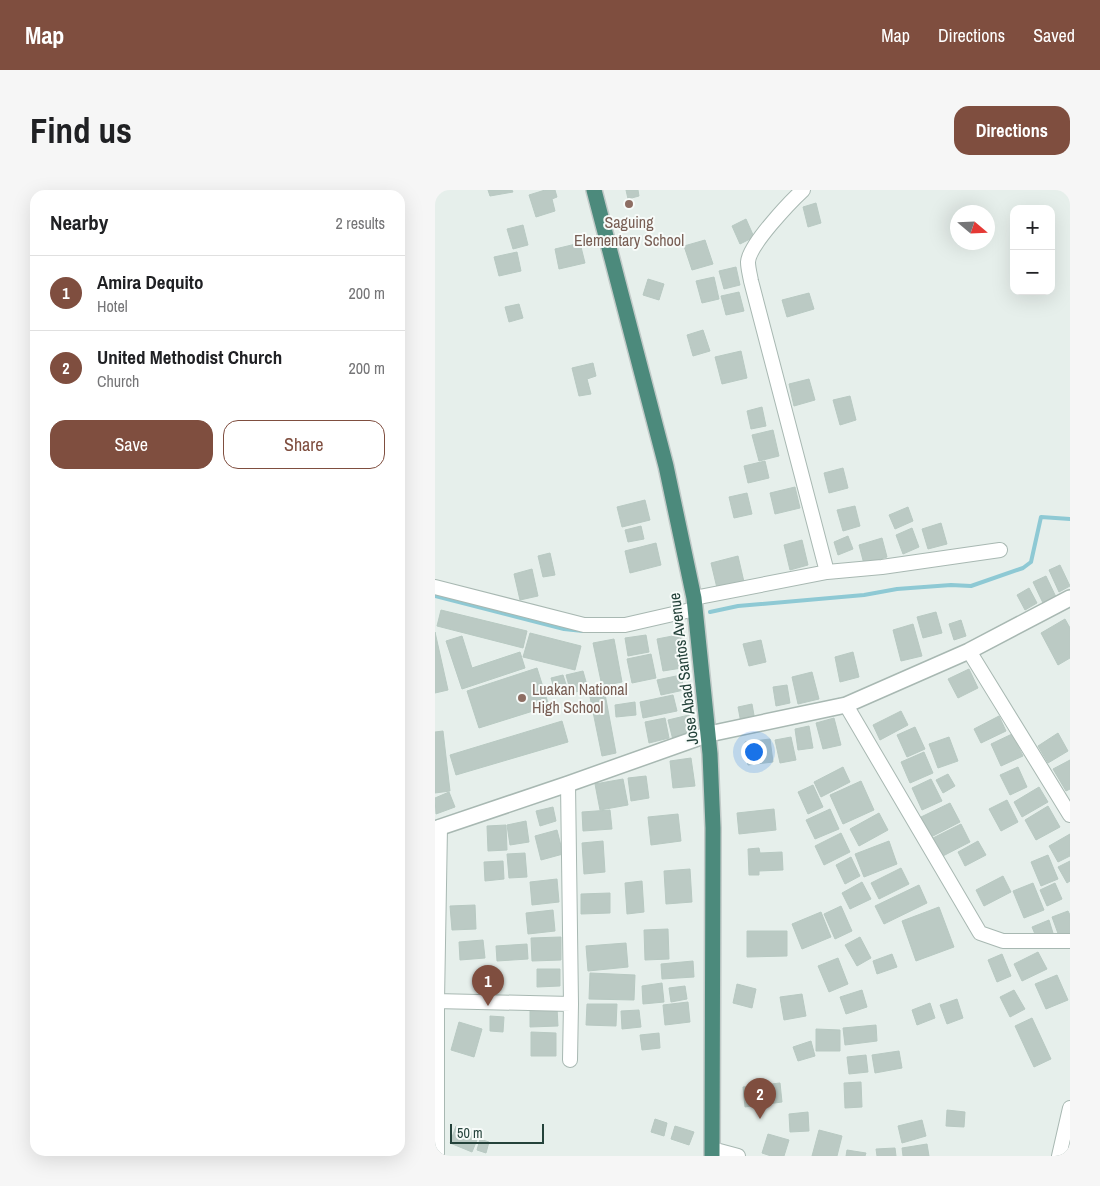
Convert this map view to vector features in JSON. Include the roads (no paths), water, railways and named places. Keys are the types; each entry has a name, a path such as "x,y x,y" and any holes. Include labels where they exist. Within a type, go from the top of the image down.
{"highway":[{"name":"Jose Abad Santos Avenue","path":"594,190 666,466 695,603 709,734 713,828 712,1152"}],"street":[{"path":"803,190 781,211 748,260 751,281 827,572"},
{"path":"435,587 583,626 625,625 695,603 827,572 882,567 1000,550"},
{"path":"437,1156 437,828 709,734 846,705 969,651 1070,598"},
{"path":"969,651 1070,815"},
{"path":"846,705 980,933 1003,941 1070,941"},
{"path":"568,784 570,1060"},
{"path":"436,1001 571,1004"},
{"path":"1059,1156 1070,1108"},
{"path":"712,1152 738,1156"}],"waterway":[{"path":"710,612 738,606 864,595 897,589 951,585 971,586 1023,568 1031,562 1041,517 1070,519"},
{"path":"435,596 564,629 583,631"}],"place":[{"name":"Saguing Elementary School","path":"629,204"},
{"name":"Luakan National High School","path":"522,698"},
{"name":"Amira Dequito","path":"488,1006"},
{"name":"United Methodist Church","path":"760,1119"}]}
